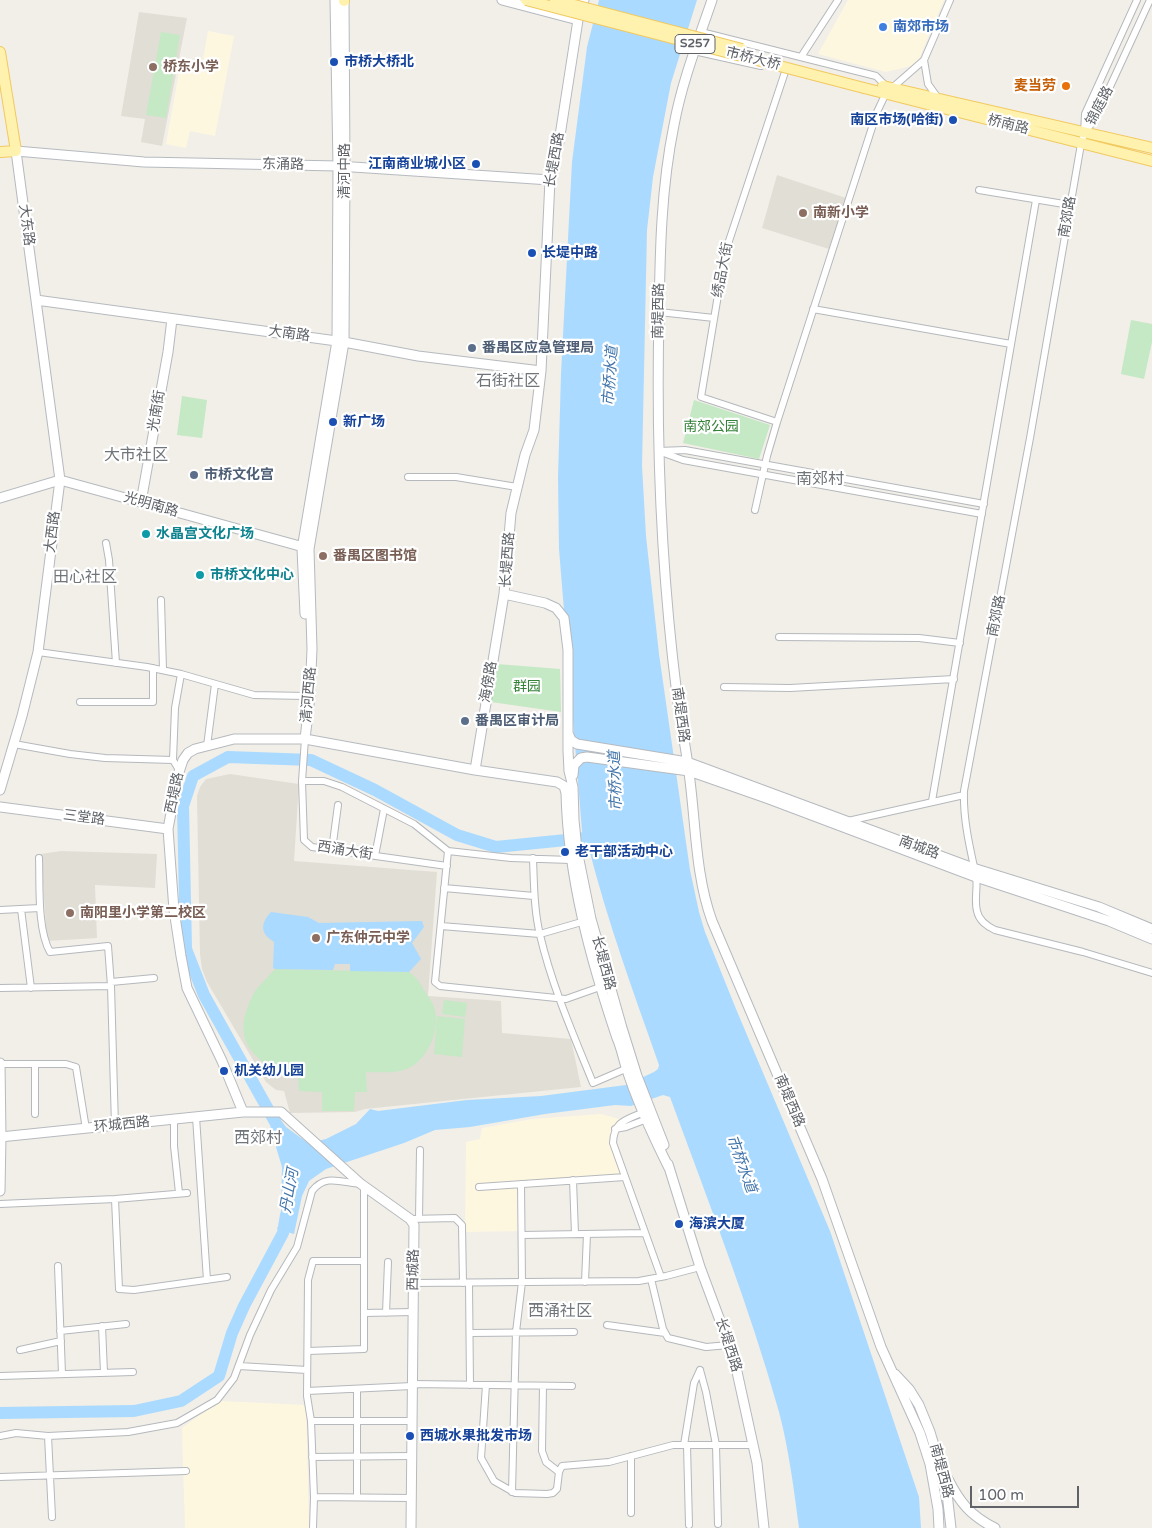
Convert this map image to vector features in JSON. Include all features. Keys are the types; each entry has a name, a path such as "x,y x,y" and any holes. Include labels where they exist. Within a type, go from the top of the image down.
{"main road":[{"name":"市桥大桥","path":"526,0 865,84"},
{"name":"市桥大桥","path":"555,0 865,84"},
{"path":"0,52 16,151 0,152"},
{"name":"桥南路","path":"865,84 1082,139 1152,148"},
{"name":"桥南路","path":"888,89 939,98 1152,161"}],"street":[{"name":"清河中路","path":"341,341 342,0"},
{"path":"502,0 578,20"},
{"name":"长堤西路","path":"570,820 573,787 568,732 568,650 564,618 556,608 545,602 504,594 511,513 534,430 541,371 550,180 559,142 578,20 583,0"},
{"name":"南堤西路","path":"712,0 682,87 673,126 661,223 659,312 658,451 670,617 677,695 684,739 684,766 701,882 706,903 822,1179 890,1368 920,1433 930,1464 938,1509 939,1528"},
{"path":"801,57 838,0"},
{"path":"694,51 868,93 888,89 924,60 950,0"},
{"name":"锦庭路","path":"1082,139 1085,114 1137,0"},
{"name":"锦庭路","path":"1082,139 1096,117 1150,0"},
{"path":"701,32 876,76 888,89"},
{"path":"924,60 928,84 939,98"},
{"name":"绣品大街","path":"777,422 701,397 725,253 785,72"},
{"path":"755,510 777,422 878,112 888,89"},
{"name":"南郊路","path":"1082,139 964,795 964,815 974,872 977,912 980,919 986,925 995,930 1083,952 1152,973"},
{"name":"东涌路","path":"16,151 144,162 342,166 550,180"},
{"name":"大东路","path":"16,151 36,300"},
{"path":"980,190 1070,205"},
{"path":"932,801 1036,200"},
{"name":"大南路","path":"36,300 341,341 418,356 541,371"},
{"name":"大西路","path":"0,790 38,652 60,480 36,300"},
{"path":"813,309 1011,344"},
{"path":"659,312 714,318"},
{"name":"光南街","path":"141,502 168,352 172,318"},
{"name":"清河西路","path":"305,739 307,647 306,548 341,341"},
{"path":"658,451 684,450 984,504"},
{"path":"658,451 682,460 982,514"},
{"path":"408,477 456,477 517,486"},
{"path":"0,498 60,480"},
{"name":"光明南路","path":"60,480 306,548"},
{"path":"106,543 109,560 116,663"},
{"name":"清河西路","path":"305,739 310,696 312,649 306,548"},
{"name":"海傍路","path":"474,770 504,594"},
{"path":"161,600 163,670"},
{"path":"779,637 919,638 960,643"},
{"path":"38,652 154,668 181,674 254,696 306,696"},
{"path":"80,702 153,702 154,668"},
{"path":"179,770 173,760 175,708 181,674"},
{"path":"724,687 790,688 954,679"},
{"path":"207,746 215,684"},
{"path":"568,732 571,740 577,744 659,757 684,766"},
{"name":"西堤路","path":"243,1112 222,1061 187,988 181,956 174,910 168,829 179,770 184,757 189,752 234,739 305,739 474,770 552,782"},
{"name":"西涌大街","path":"305,739 302,781 304,840 312,847 447,866"},
{"path":"659,757 671,755 678,751 684,739"},
{"path":"14,744 105,758 173,760"},
{"path":"552,782 565,776 581,758 587,757 684,766"},
{"name":"南城路","path":"684,766 848,821 974,872 1099,907 1152,929"},
{"name":"南城路","path":"684,766 778,802 1109,921 1152,939"},
{"path":"302,781 324,781 333,784 414,824 448,851 532,858 573,854"},
{"name":"长堤西路","path":"552,782 560,784 565,789 573,854 600,987 645,1112 669,1168 700,1267 734,1358 757,1463 764,1528"},
{"path":"848,821 964,795"},
{"path":"332,850 338,805"},
{"name":"三堂路","path":"0,807 168,829"},
{"path":"375,856 384,809"},
{"path":"448,851 435,982 440,986 566,999 600,987"},
{"path":"40,858 40,908 46,944 50,952 108,946 111,984 115,1126"},
{"path":"532,858 534,896 540,934 559,998 593,1083 630,1067"},
{"path":"444,888 534,896"},
{"path":"0,910 40,908"},
{"path":"20,909 31,988"},
{"path":"441,926 540,934 587,920"},
{"name":"长堤西路","path":"587,920 630,1067"},
{"path":"0,988 111,984 154,978"},
{"path":"0,1191 0,1064 66,1064 76,1067 86,1129"},
{"path":"35,1064 35,1114"},
{"path":"243,1112 281,1112 363,1185 415,1219 455,1218 462,1225 470,1333 470,1385"},
{"name":"环城西路","path":"1,1137 243,1112"},
{"path":"645,1112 620,1123 615,1129 613,1143 661,1277"},
{"name":"长堤西路","path":"645,1112 665,1148 669,1168"},
{"path":"196,1117 207,1280"},
{"path":"174,1120 174,1146 180,1193"},
{"path":"415,1219 420,1150"},
{"path":"480,1186 625,1177"},
{"path":"0,1436 128,1432 177,1423 217,1400 234,1378 250,1335 271,1290 297,1247 312,1191 317,1184 327,1180 363,1185"},
{"path":"573,1180 575,1234"},
{"path":"512,1492 516,1332 522,1282 521,1184"},
{"path":"308,1351 364,1349 363,1185"},
{"path":"0,1204 115,1199 187,1193"},
{"path":"115,1199 119,1289 134,1290 227,1277"},
{"name":"西城路","path":"411,1528 415,1219"},
{"path":"522,1235 645,1233"},
{"path":"584,1282 587,1234"},
{"path":"313,1528 314,1497 307,1370 308,1280 313,1261 364,1261"},
{"path":"386,1312 388,1262"},
{"path":"58,1266 62,1374"},
{"path":"413,1283 639,1281 700,1267"},
{"path":"651,1279 668,1338 706,1347 729,1345"},
{"path":"364,1313 413,1312"},
{"path":"60,1331 126,1324"},
{"path":"607,1325 665,1333"},
{"path":"102,1326 104,1373"},
{"path":"470,1333 574,1332"},
{"path":"20,1350 61,1341"},
{"path":"239,1366 307,1370"},
{"name":"南堤西路","path":"890,1368 910,1389 919,1404 948,1492 951,1528"},
{"path":"689,1525 685,1445 694,1383 700,1370 716,1445 718,1524"},
{"path":"0,1376 133,1372"},
{"path":"308,1392 412,1385 572,1386"},
{"path":"486,1385 481,1458 494,1481 515,1494 554,1493 562,1466 609,1462 673,1445 753,1444"},
{"path":"543,1386 542,1451 546,1462 559,1472"},
{"path":"357,1390 357,1497"},
{"path":"311,1422 412,1420"},
{"path":"48,1436 52,1517"},
{"path":"312,1457 411,1456"},
{"path":"631,1456 631,1513"},
{"path":"940,1463 962,1504 975,1516 995,1528"},
{"path":"0,1477 186,1471"},
{"path":"314,1497 411,1498"}],"shaded area":[{"name":"南郊市场","path":"848,0 944,0 919,59 911,66 886,72 818,54"},
{"name":"桥东小学","path":"139,12 187,18 162,146 141,142 145,119 121,116"},
{"path":"208,31 234,36 215,136 190,131 186,148 166,144 181,61 202,65"},
{"name":"南新小学","path":"777,175 846,198 829,249 762,228"},
{"name":"广东仲元中学","path":"230,774 299,784 294,861 437,872 428,996 501,1001 502,1033 571,1039 581,1087 365,1109 355,1112 290,1113 284,1091 276,1090 266,1082 207,982 202,969 200,954 197,796 200,787 206,779"},
{"name":"南阳里小学第二校区","path":"61,851 157,854 155,888 95,885 97,938 47,941 41,854"},
{"path":"601,1114 637,1124 612,1136 623,1175 616,1181 523,1188 521,1231 465,1232 466,1142 480,1139 482,1128 532,1119"},
{"path":"219,1401 306,1405 309,1528 185,1528 182,1428"}],"green space":[{"path":"161,32 180,35 166,118 146,115"},
{"path":"1131,320 1152,324 1152,342 1144,379 1121,374"},
{"path":"182,396 207,400 202,438 177,435"},
{"name":"南郊公园","path":"694,400 770,425 759,459 683,443"},
{"name":"群园","path":"497,664 560,669 561,712 491,702"},
{"path":"275,969 409,972 419,982 434,1007 436,1024 432,1042 422,1057 409,1068 393,1072 366,1072 367,1092 355,1092 354,1111 322,1111 322,1092 299,1091 298,1071 268,1071 267,1065 250,1049 245,1038 245,1015 251,999 258,987"},
{"path":"444,1000 467,1003 465,1017 442,1014"},
{"path":"437,1016 465,1019 462,1057 434,1054"}],"water":[{"name":"市桥水道","path":"599,0 697,0 671,83 653,177 647,230 642,466 646,536 659,654 690,870 705,932 830,1231 919,1497 921,1528 799,1528 786,1441 779,1412 755,1332 728,1253 670,1097 663,1095 631,1106 615,1105 545,1114 470,1127 435,1130 404,1143 326,1169 309,1181 302,1196 294,1234 277,1229 281,1218 282,1167 270,1127 280,1119 286,1127 308,1143 326,1139 356,1124 370,1109 378,1111 467,1100 541,1096 626,1085 658,1069 659,1065 613,931 589,849 586,843 583,843 559,549 558,478 561,374 572,162 587,47"},
{"path":"271,912 308,917 319,923 422,921 424,927 412,943 421,959 409,972 350,971 350,964 335,964 333,970 275,969 273,968 274,942 269,939 263,928 265,920"}],"waterway":[{"path":"283,1136 204,995 186,949 183,806 193,776 228,757 311,760 375,790 457,835 496,847 586,838 598,831"},
{"name":"丹山河","path":"0,1413 134,1411 181,1401 219,1376 232,1333 244,1306 283,1233 286,1215"}],"place":[{"name":"南郊市场","path":"883,27"},
{"name":"市桥大桥北","path":"334,62"},
{"name":"桥东小学","path":"153,67"},
{"name":"麦当劳","path":"1066,86"},
{"name":"南区市场(哈街)","path":"953,120"},
{"name":"江南商业城小区","path":"476,164"},
{"name":"南新小学","path":"803,213"},
{"name":"长堤中路","path":"532,253"},
{"name":"番禺区应急管理局","path":"472,348"},
{"name":"新广场","path":"333,422"},
{"name":"市桥文化宫","path":"194,475"},
{"name":"水晶宫文化广场","path":"146,534"},
{"name":"番禺区图书馆","path":"323,556"},
{"name":"市桥文化中心","path":"200,575"},
{"name":"番禺区审计局","path":"465,721"},
{"name":"老干部活动中心","path":"565,852"},
{"name":"南阳里小学第二校区","path":"70,913"},
{"name":"广东仲元中学","path":"316,938"},
{"name":"机关幼儿园","path":"224,1071"},
{"name":"海滨大厦","path":"679,1224"},
{"name":"西城水果批发市场","path":"410,1436"}],"district":[{"name":"石街社区","path":"508,382"},
{"name":"大市社区","path":"136,456"},
{"name":"南郊村","path":"820,480"},
{"name":"田心社区","path":"85,578"},
{"name":"西郊村","path":"258,1139"},
{"name":"西涌社区","path":"560,1312"}]}
